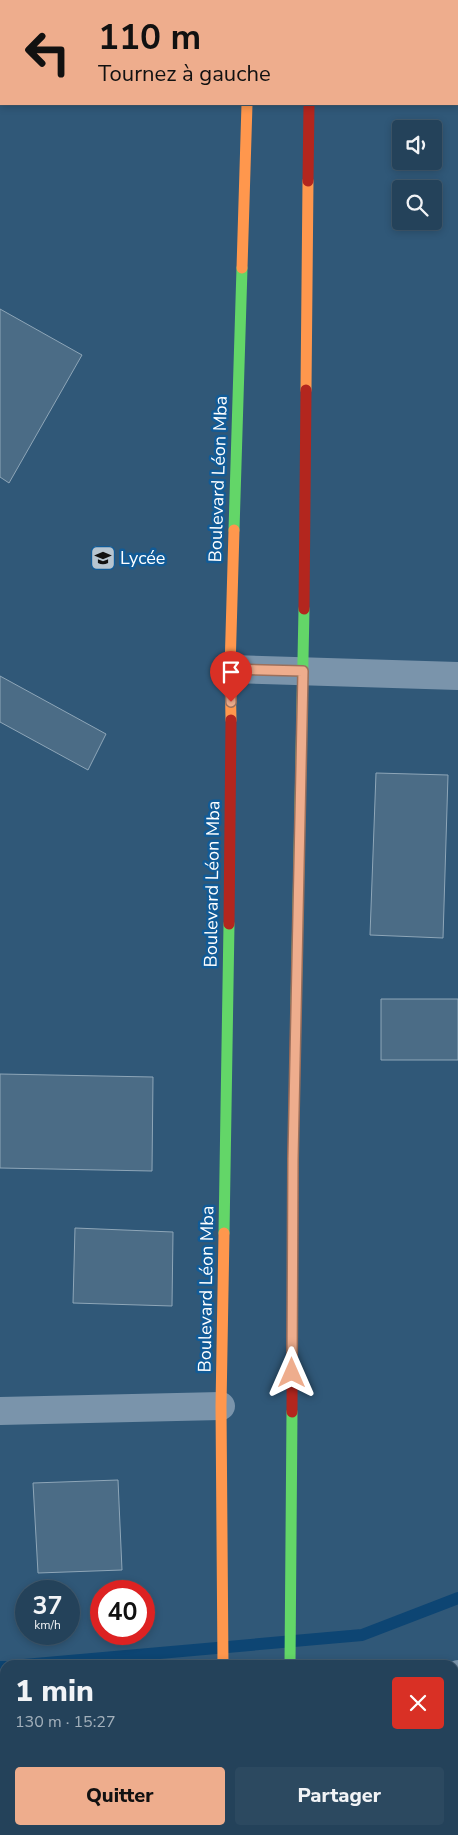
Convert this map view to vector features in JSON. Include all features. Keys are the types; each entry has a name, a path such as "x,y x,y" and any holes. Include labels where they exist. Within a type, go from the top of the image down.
{"street":[{"name":"Boulevard Léon Mba","path":"223,1660 221,1406 232,752 230,669 246,105"},
{"path":"290,1660 293,1159 303,671 309,105"},
{"path":"230,669 458,676"},
{"path":"0,1411 221,1406"}],"building":[{"path":"0,309 82,355 9,483 0,477"},
{"path":"0,676 106,734 88,770 0,722"},
{"path":"376,773 448,775 443,938 370,935"},
{"path":"381,999 458,999 458,1060 381,1060"},
{"path":"0,1074 153,1077 152,1171 0,1168"},
{"path":"75,1228 173,1232 172,1306 73,1303"},
{"path":"118,1480 122,1570 38,1573 33,1483"}],"waterway":[{"path":"80,1660 362,1635 458,1598"}],"traffic: fast":[{"path":"234,530 242,268"},
{"path":"296,1006 304,609"},
{"path":"224,1233 229,924"},
{"path":"290,1660 292,1412"}],"traffic: slow":[{"path":"242,268 247,105"},
{"path":"306,390 308,181"},
{"path":"231,720 230,669 234,530"},
{"path":"223,1660 221,1406 224,1233"}],"traffic: jam":[{"path":"308,181 309,105"},
{"path":"304,609 306,390"},
{"path":"229,924 231,720"},
{"path":"292,1412 296,1006"}],"place":[{"name":"Lycée","path":"103,558"}],"route":[{"path":"231,702 230,669 303,671 293,1159 292,1373"}]}
